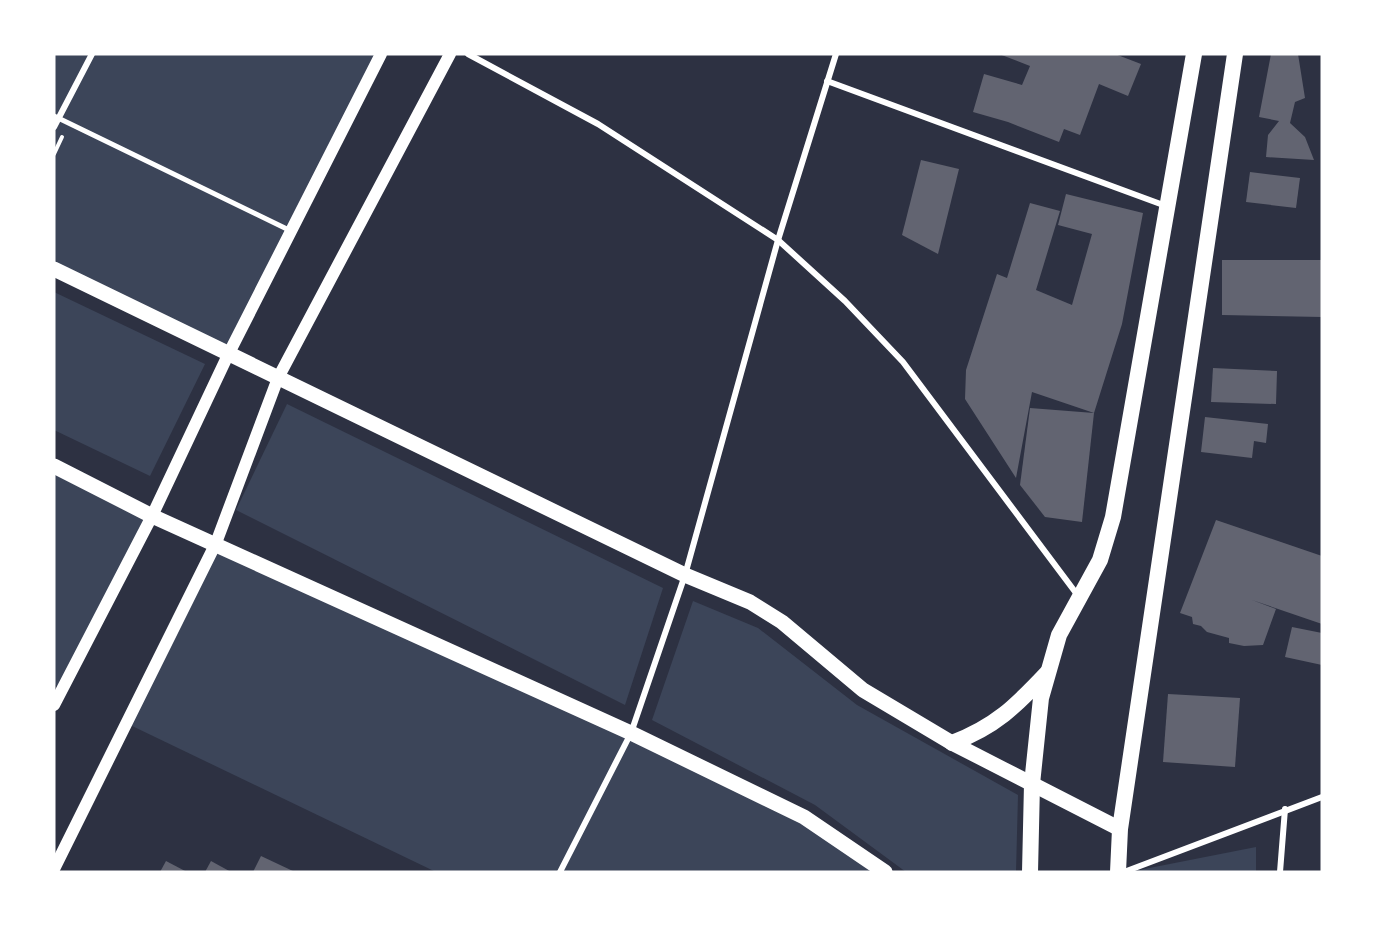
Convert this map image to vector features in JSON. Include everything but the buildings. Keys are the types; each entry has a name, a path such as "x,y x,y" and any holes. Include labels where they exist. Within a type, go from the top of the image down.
{"highway":[{"path":"1030,872 1032,784 1037,720 1047,672 1059,635 1100,560 1113,518 1194,54"},
{"path":"1118,872 1120,829 1235,54"},
{"path":"952,743 990,727 1017,705 1047,672"}],"main road":[{"path":"54,705 152,516 228,355 381,54"},
{"path":"54,869 216,543 278,378 450,54"},
{"path":"54,269 685,575 750,602 782,622 862,690 952,743 1120,829"},
{"path":"54,466 152,516 216,543 631,733 804,817 885,872"}],"street":[{"path":"54,127 56,117 92,54"},
{"path":"468,54 598,124 778,240 845,301 903,362 1080,598"},
{"path":"560,872 631,733 685,575 778,240 836,54"},
{"path":"827,81 1167,206"},
{"path":"56,117 291,231"},
{"path":"1124,872 1285,809 1322,797"},
{"path":"1280,872 1285,809"}],"shaded area":[{"path":"54,54 381,54 228,355 54,269"},
{"path":"54,292 205,364 150,476 54,430"},
{"path":"287,404 663,588 625,705 236,510"},
{"path":"54,467 152,516 62,689 54,684"},
{"path":"216,543 804,817 882,872 436,872 128,724"},
{"path":"693,601 758,628 857,705 1018,795 1016,872 906,872 815,805 652,720"},
{"path":"1256,847 1256,872 1129,872"}]}
